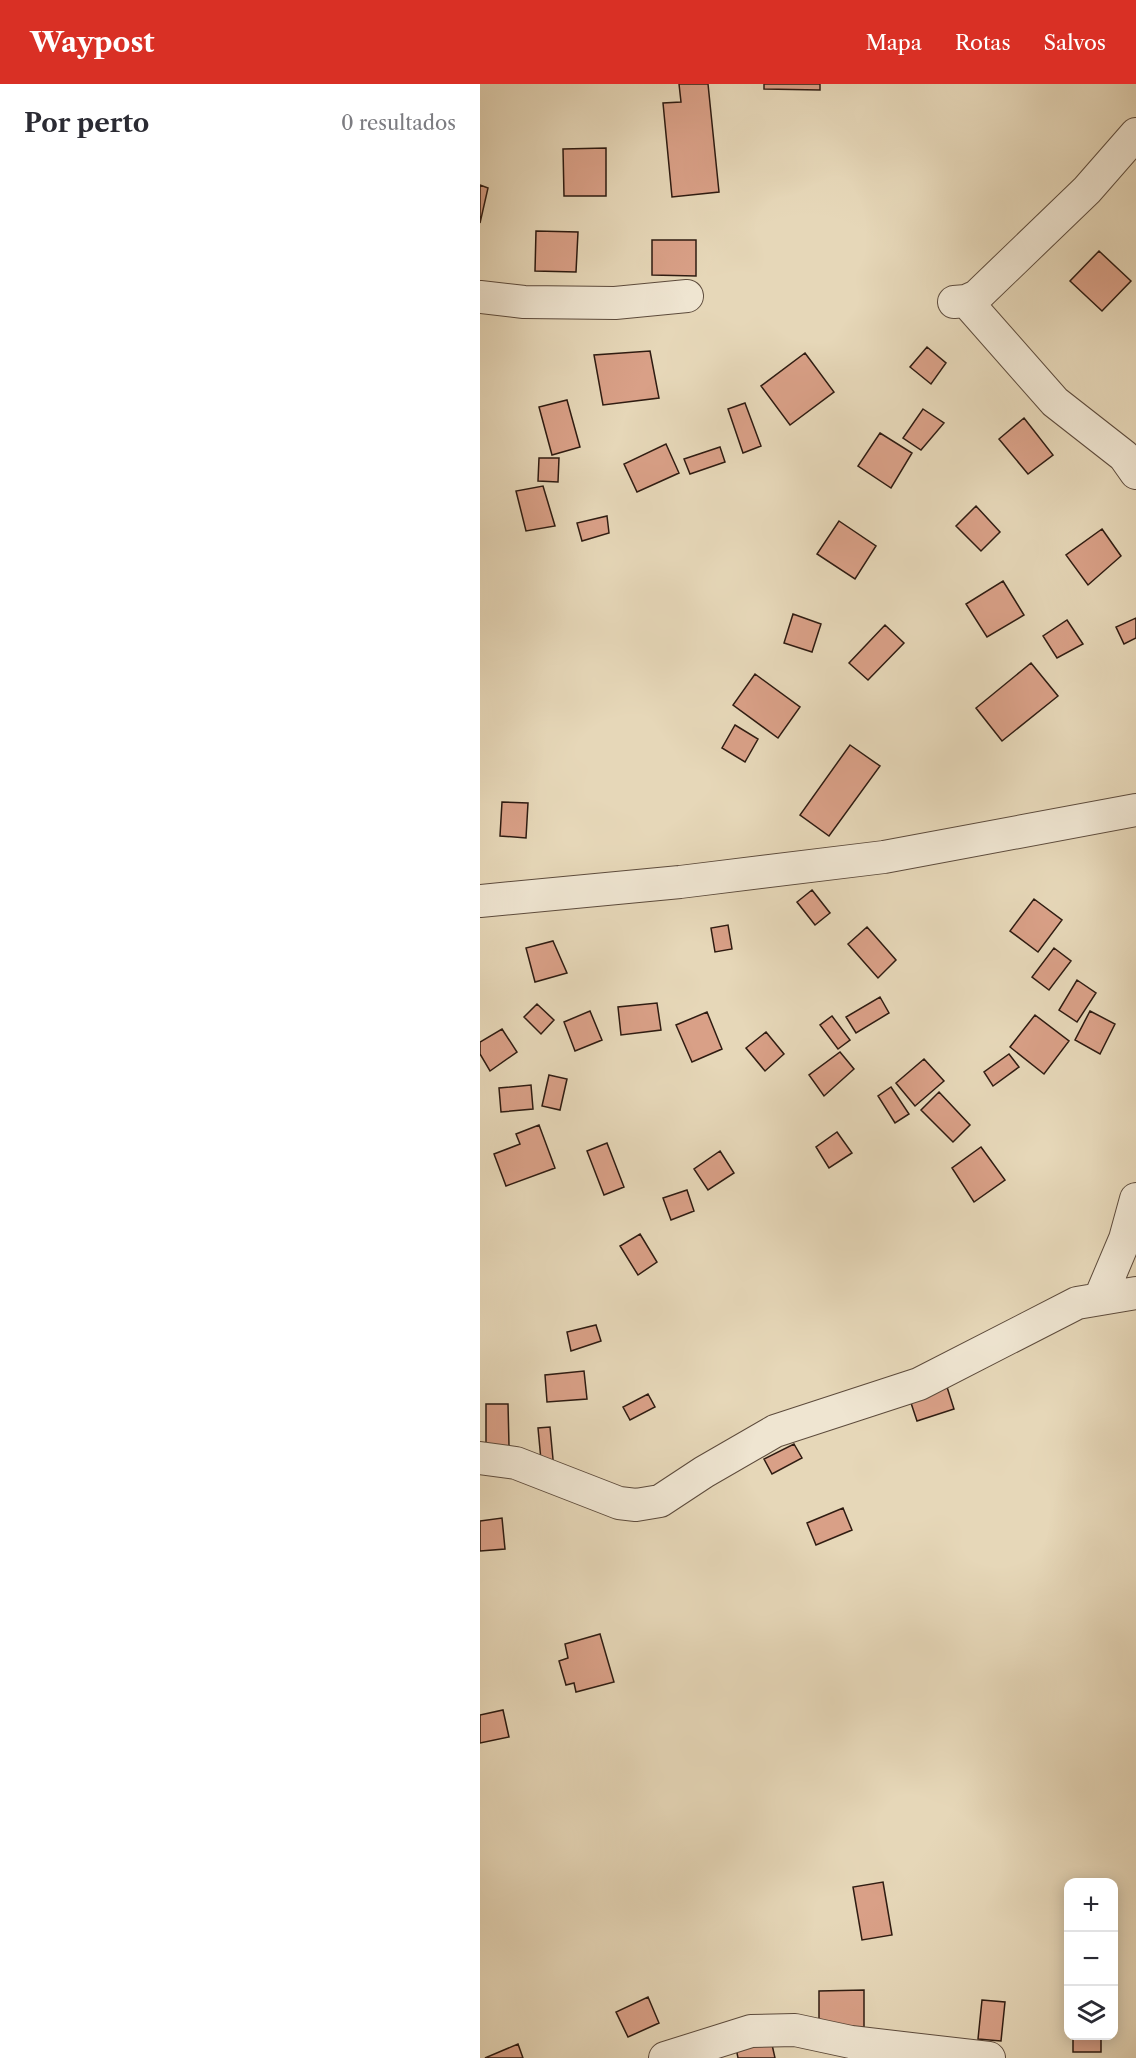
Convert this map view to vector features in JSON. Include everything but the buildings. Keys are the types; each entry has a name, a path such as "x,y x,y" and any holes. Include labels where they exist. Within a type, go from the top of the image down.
{"street":[{"path":"1136,134 1087,190 977,296 960,301 1055,402 1124,456 1136,473"},
{"path":"480,297 524,302 615,303 687,296"},
{"path":"480,901 680,882 884,856 1136,810"},
{"path":"1100,1298 1125,1239 1136,1199"},
{"path":"480,1458 516,1463 619,1503 636,1505 660,1501 704,1472 775,1431 919,1384 1077,1303 1136,1293"},
{"path":"665,2058 751,2031 795,2030 851,2042 989,2058"}]}
